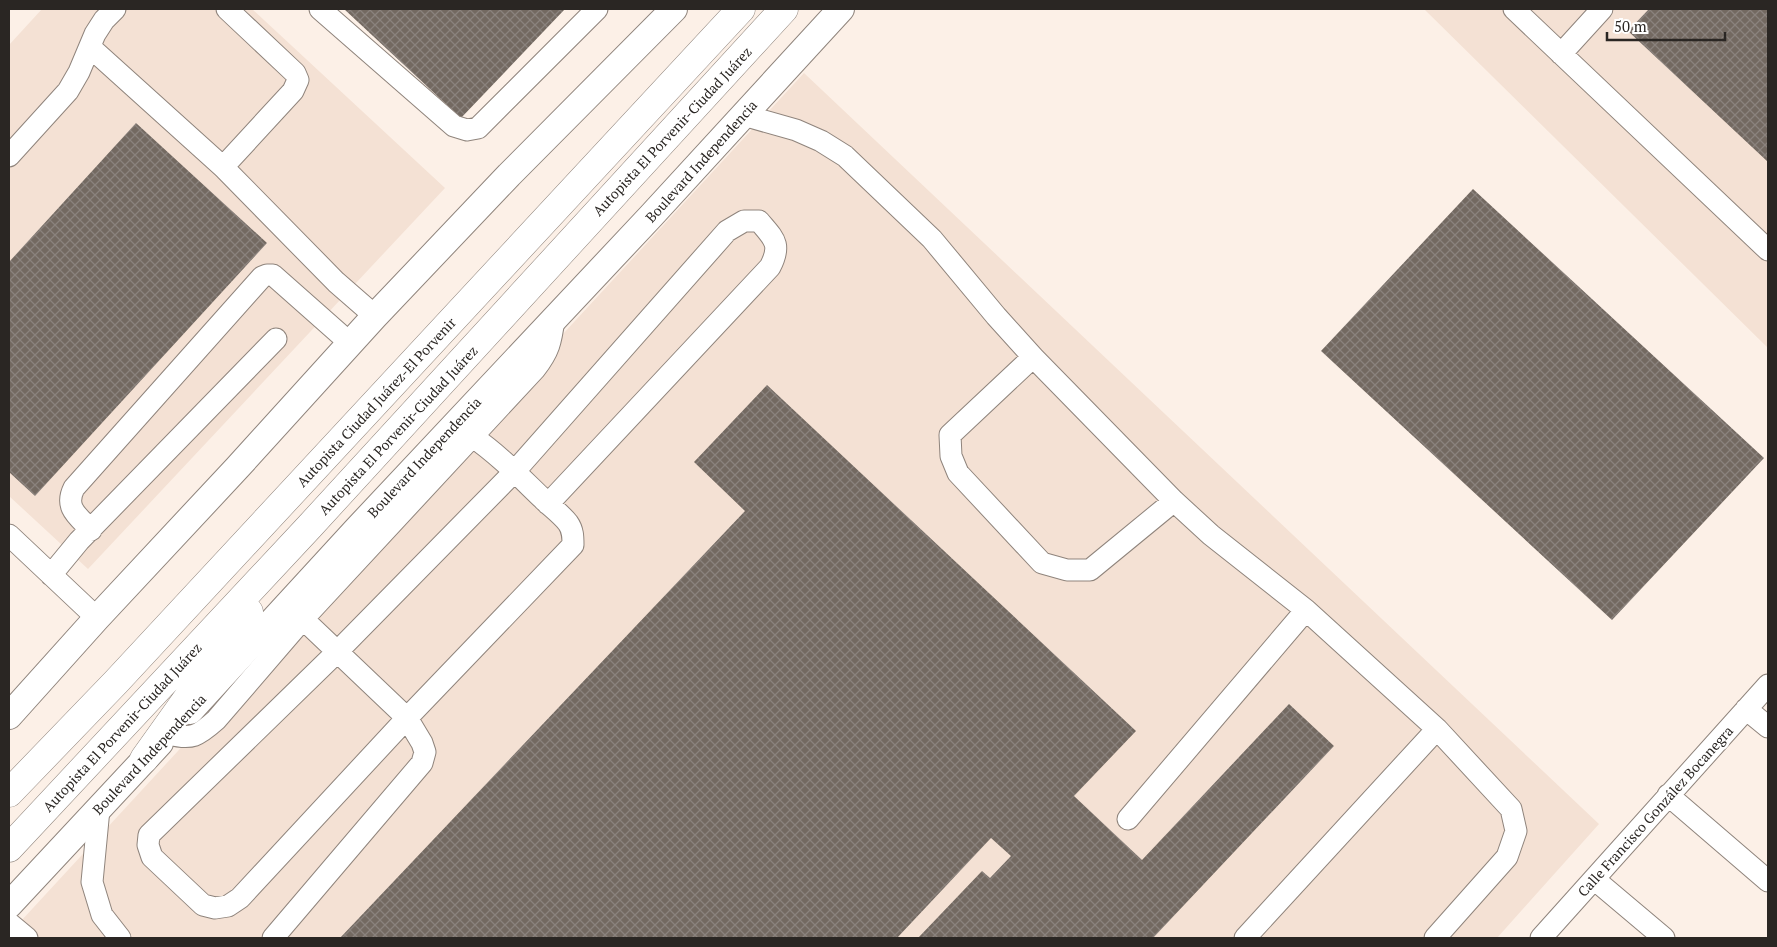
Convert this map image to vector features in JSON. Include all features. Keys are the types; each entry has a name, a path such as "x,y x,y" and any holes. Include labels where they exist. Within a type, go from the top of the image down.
{"highway":[{"name":"Autopista Ciudad Juárez-El Porvenir","path":"9,793 116,682 741,9"},
{"name":"Autopista El Porvenir-Ciudad Juárez","path":"9,848 310,526 784,9"},
{"path":"144,760 310,526"}],"main road":[{"path":"9,716 97,618 238,468 375,316 509,175 674,9"},
{"name":"Boulevard Independencia","path":"14,926 99,808 169,734 382,519 554,319 841,9"}],"street":[{"path":"9,156 68,91 79,72 95,34 104,20 115,9"},
{"path":"223,167 293,91 298,80 295,73 227,9"},
{"path":"320,9 454,126 467,130 478,128 596,9"},
{"path":"1514,9 1768,250"},
{"path":"1561,54 1602,9"},
{"path":"90,47 223,167 336,282 375,316"},
{"path":"743,115 796,130 821,141 845,156 932,239 1033,358 1174,501 1211,534 1306,610 1437,729 1511,810 1516,831 1507,857 1435,938"},
{"path":"473,437 515,471 548,504 568,524 573,534 573,545 407,718 240,898 228,906 216,908 203,905 152,857 148,845 149,835 337,652 515,471 727,232 744,221 759,221 776,242 776,255 770,267 548,504"},
{"path":"91,530 70,505 69,499 74,488 262,277 273,275 351,344"},
{"path":"169,734 183,738 193,737 203,732 216,720 303,619 382,519 473,437 544,358 550,344 554,319"},
{"path":"50,575 91,530 276,339"},
{"path":"1033,358 950,435 951,456 958,473 1042,562 1067,570 1090,570 1174,501"},
{"path":"9,535 97,618"},
{"path":"1128,819 1306,610"},
{"path":"273,938 422,763 425,752 422,743 407,718 303,619"},
{"name":"Calle Francisco González Bocanegra","path":"1541,938 1768,685"},
{"path":"1746,709 1768,727"},
{"path":"1245,938 1437,729"},
{"path":"1668,795 1768,881"},
{"path":"99,808 92,882 102,915 120,938"},
{"path":"1594,879 1664,938"}],"shaded area":[{"path":"42,9 252,9 445,188 88,569 9,496 9,45"},
{"path":"1424,9 1768,9 1768,348"},
{"path":"804,73 1599,824 1497,938 9,938 9,934"}],"building":[{"path":"344,9 565,9 461,118"},
{"path":"1649,9 1768,9 1768,162 1628,31"},
{"path":"136,123 267,243 35,496 9,472 9,262"},
{"path":"1473,189 1764,458 1612,620 1321,351"},
{"path":"767,385 1136,731 1074,796 1142,860 1289,704 1334,746 1153,938 918,938 982,871 990,878 1011,856 991,838 897,938 340,938 745,511 694,462"}]}
